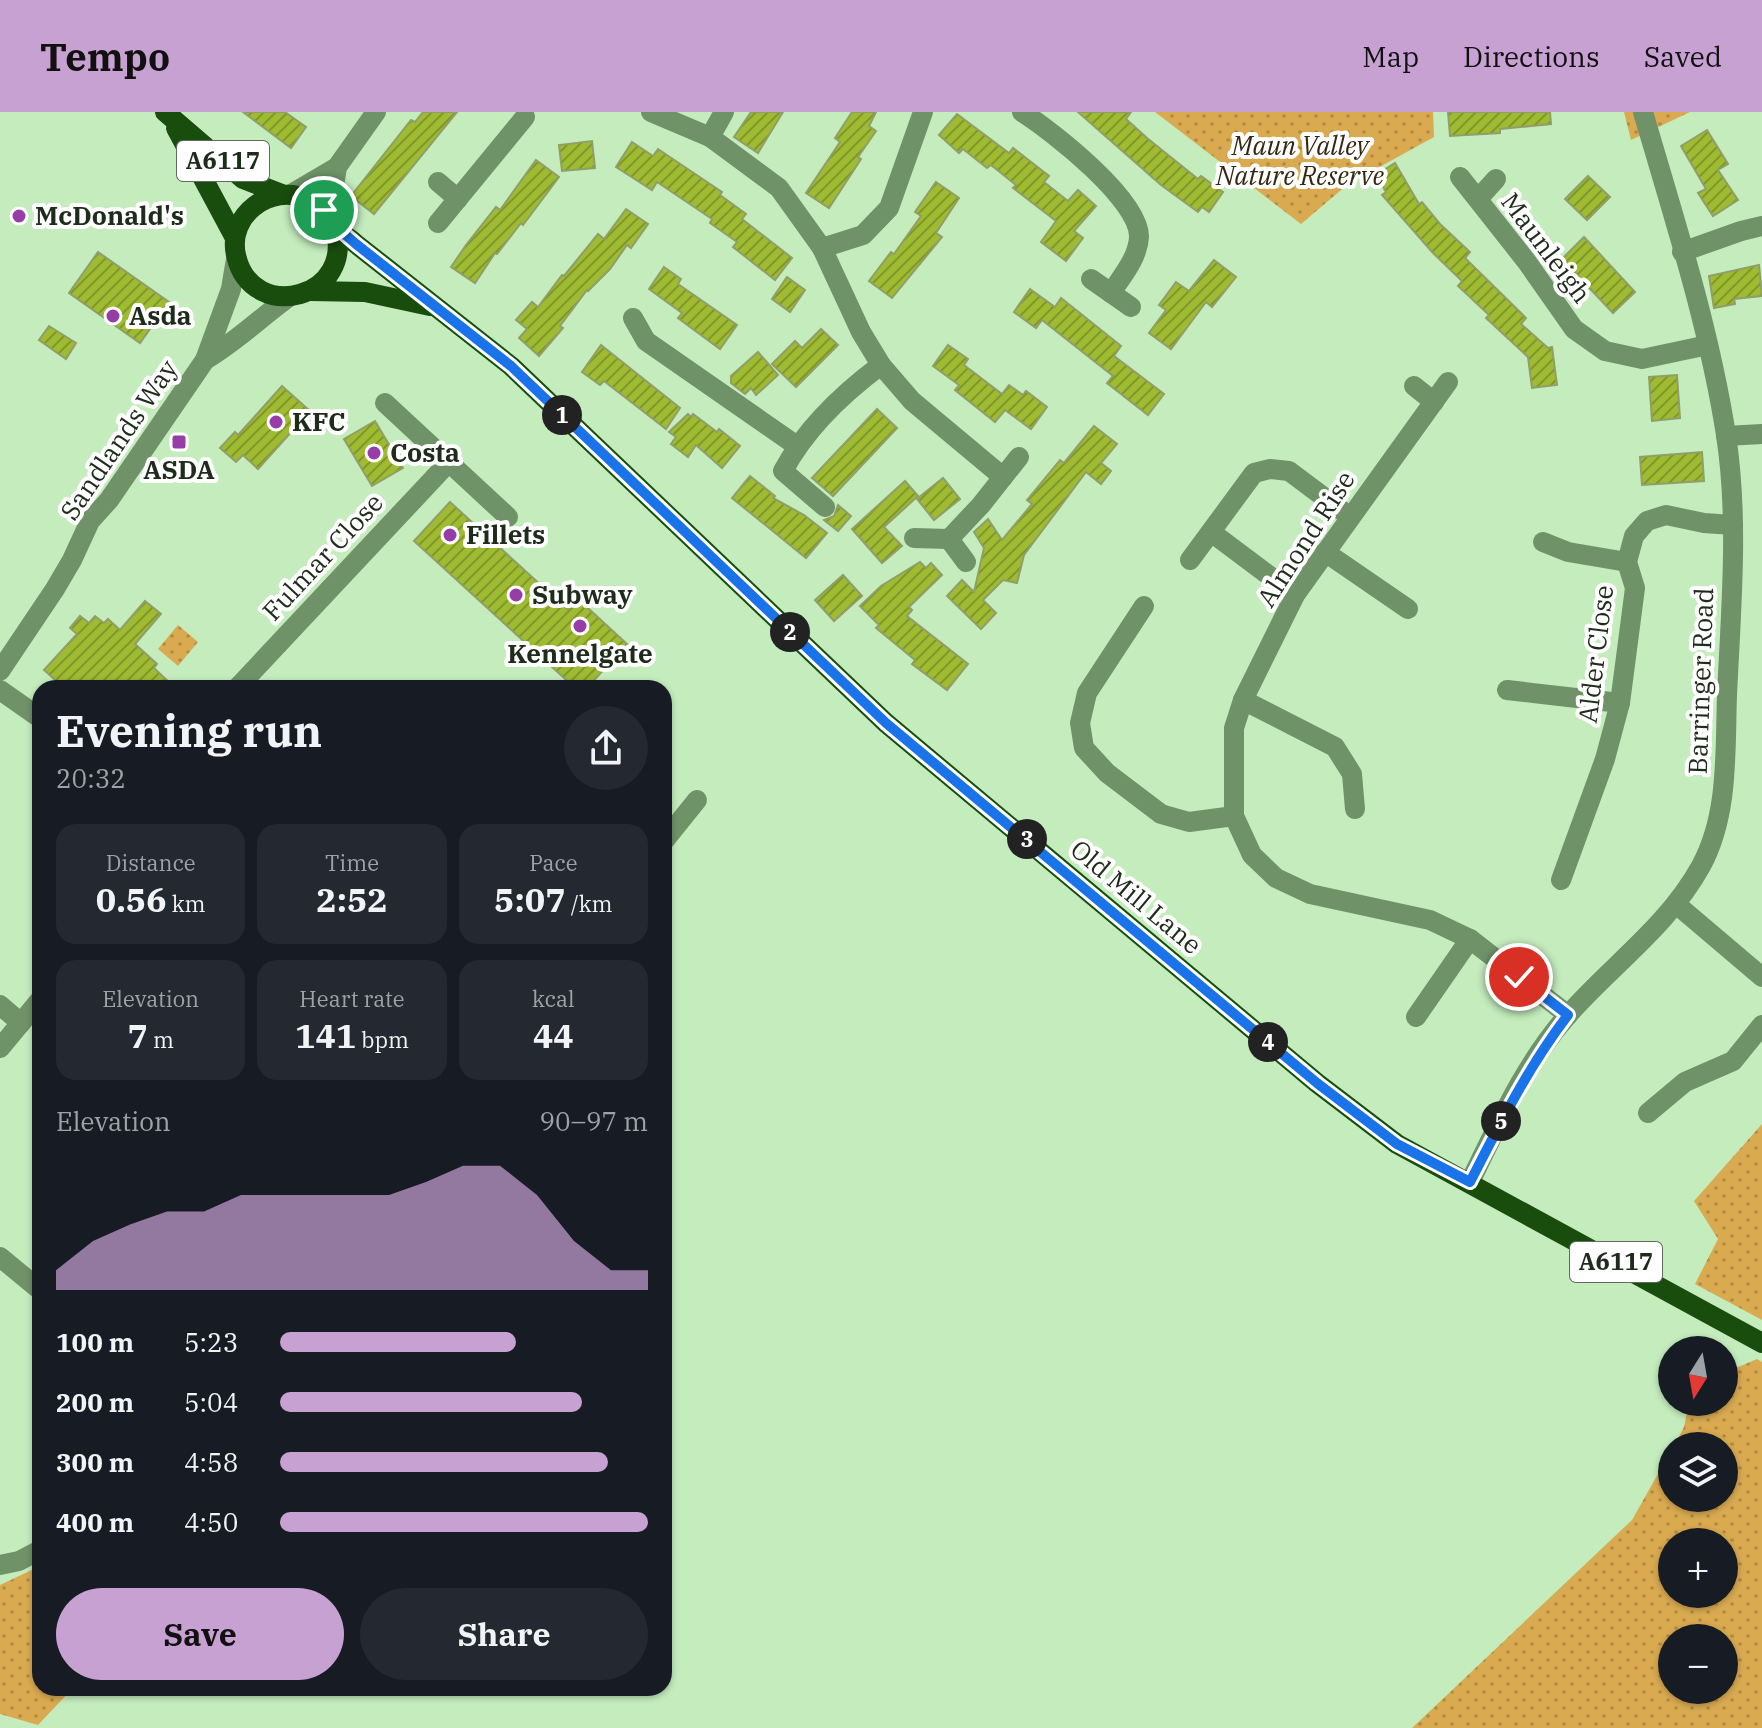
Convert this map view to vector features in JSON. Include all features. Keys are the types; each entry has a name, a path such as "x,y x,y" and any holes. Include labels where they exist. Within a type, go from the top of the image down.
{"main road":[{"name":"Old Mill Lane","path":"167,115 243,179 317,204 331,221 511,366 897,733 1317,1083 1397,1144 1762,1343"},
{"name":"Old Mill Lane","path":"167,115 235,238 236,259"},
{"name":"A6117","path":"235,238 246,213 257,203 287,194"},
{"path":"310,291 322,283 336,259 338,244 331,221"},
{"path":"236,259 244,275 256,287 272,295 289,297"},
{"name":"Old Mill Lane","path":"289,297 310,291 365,292 434,307"}],"street":[{"path":"287,194 337,167 376,112"},
{"path":"651,112 710,137 779,188 822,248 861,332 881,365 912,401 1003,477"},
{"path":"710,137 724,112"},
{"path":"822,248 863,235 889,208 923,112"},
{"path":"1022,112 1074,149 1138,222 1139,239 1135,256 1111,293"},
{"name":"Barringer Road","path":"1470,1182 1513,1098 1546,1044 1568,1015 1676,904 1702,865 1720,815 1725,761 1733,525 1726,436 1708,345 1643,112"},
{"path":"438,223 527,114"},
{"path":"331,221 337,167"},
{"name":"Maunleigh","path":"1460,177 1527,262 1574,329 1605,351 1642,359 1708,345"},
{"name":"Maunleigh","path":"1478,199 1496,179"},
{"path":"438,182 458,199"},
{"path":"1682,252 1762,226"},
{"path":"205,360 231,289 236,259"},
{"path":"1091,279 1131,307"},
{"path":"205,360 234,343 261,317 289,297"},
{"path":"633,318 646,341 797,446"},
{"name":"Sandlands Way","path":"0,671 55,589 90,521 109,500 205,360"},
{"path":"825,507 783,471 797,446 847,390 881,365"},
{"name":"Almond Rise","path":"1448,382 1295,595 1243,700 1234,728 1234,816 1252,855 1276,878 1310,894 1430,920 1470,939 1568,1015"},
{"path":"1414,386 1434,402"},
{"path":"385,403 508,517"},
{"path":"1726,436 1762,434"},
{"path":"949,539 1019,457"},
{"name":"Fulmar Close","path":"245,680 449,462"},
{"path":"1190,560 1254,473 1270,469 1289,471 1349,516"},
{"name":"Alder Close","path":"1561,880 1611,739 1620,703 1635,588 1627,562 1634,536 1647,521 1666,515 1733,525"},
{"path":"1211,532 1295,595"},
{"path":"914,538 949,539"},
{"path":"949,539 966,562"},
{"path":"1543,542 1568,552 1627,562"},
{"path":"1325,552 1408,609"},
{"path":"1144,606 1087,693 1080,723 1084,748 1107,773 1161,814 1189,822 1234,816"},
{"path":"0,690 32,712"},
{"path":"1507,690 1620,703"},
{"path":"1243,700 1335,747 1352,774 1355,809"},
{"path":"672,831 697,800"},
{"path":"1676,904 1762,977"},
{"path":"1416,1017 1470,939"},
{"path":"0,1005 21,1023"},
{"path":"0,1048 32,1010"},
{"path":"1648,1113 1685,1082 1733,1061 1762,1025"},
{"path":"0,1257 32,1283"},
{"path":"0,1565 32,1554"}],"green space":[{"name":"Maun Valley Nature Reserve","path":"1155,112 1433,112 1434,137 1347,185 1301,224"},
{"path":"1624,112 1690,112 1631,140"},
{"path":"178,625 198,642 178,666 158,649"},
{"path":"1762,1124 1762,1320 1695,1284 1718,1239 1694,1201"},
{"path":"1757,1359 1762,1362 1762,1728 1412,1728 1632,1520 1658,1474 1658,1512 1738,1512 1738,1432 1681,1432 1686,1416 1738,1416 1738,1367"},
{"path":"32,1570 32,1696 65,1696 38,1725 0,1714 0,1585"}],"building":[{"path":"243,112 285,112 306,127 291,148"},
{"path":"423,112 457,112 374,214 351,196 411,120 415,122"},
{"path":"751,112 783,112 758,153 734,137"},
{"path":"852,112 876,112 869,126 876,131 829,208 806,193 840,142 835,138"},
{"path":"1078,112 1131,112 1126,119 1147,138 1198,179 1201,176 1223,192 1209,212 1202,207 1198,212 1161,185"},
{"path":"1448,112 1550,112 1551,124 1500,129 1500,133 1450,136"},
{"path":"957,114 1009,153 1013,148 1049,176 1044,182 1068,201 1078,190 1096,206 1074,231 1083,238 1066,261 1041,242 1056,221 1013,188 1016,185 991,165 987,168 963,149 959,153 939,135"},
{"path":"1707,130 1728,164 1718,170 1738,200 1713,216 1698,193 1706,189 1681,146"},
{"path":"592,141 595,168 562,171 559,145"},
{"path":"632,142 653,156 658,149 722,192 720,195 746,214 742,219 792,258 775,280 733,247 737,242 710,223 712,219 657,182 652,190 616,167"},
{"path":"536,160 559,177 523,225 521,223 495,253 475,283 451,267 496,207 500,210"},
{"path":"1395,163 1419,204 1422,202 1470,252 1465,258 1526,318 1521,324 1548,348 1552,347 1557,385 1532,388 1528,357 1486,318 1489,315 1458,286 1462,281 1382,195 1386,192 1376,175"},
{"path":"1588,176 1610,197 1587,220 1565,199"},
{"path":"936,182 959,198 936,233 942,237 892,298 869,281 891,252 894,254 921,216 915,212"},
{"path":"626,209 648,224 631,248 627,245 610,269 587,290 560,326 563,328 539,356 519,338 527,329 516,320 532,302 538,307 598,234 604,239"},
{"path":"1584,237 1635,292 1613,313 1562,259"},
{"path":"98,252 169,302 140,343 69,293"},
{"path":"1214,260 1236,277 1212,307 1206,302 1171,349 1149,333 1166,310 1159,305 1176,282 1189,291"},
{"path":"1759,265 1762,296 1734,299 1735,304 1714,308 1709,276"},
{"path":"664,267 681,279 678,284 737,325 720,349 678,318 682,313 649,289"},
{"path":"787,277 805,290 790,312 772,299"},
{"path":"1030,289 1055,307 1061,298 1121,346 1114,356 1164,394 1148,415 1107,383 1113,376 1042,320 1036,328 1014,312"},
{"path":"49,326 76,343 66,359 39,340"},
{"path":"821,329 838,345 796,387 772,364 795,341 802,348"},
{"path":"601,345 680,408 666,429 604,381 600,385 582,372"},
{"path":"948,345 968,359 964,365 1002,394 1009,385 1023,395 1026,391 1047,407 1031,429 1005,410 995,422 955,390 959,385 933,366"},
{"path":"758,352 778,375 756,395 751,388 745,394 731,383 731,376"},
{"path":"1677,375 1680,418 1652,421 1649,377"},
{"name":"KFC","path":"282,386 310,411 258,469 243,455 236,462 220,448 235,432 238,435"},
{"path":"877,409 897,428 833,496 812,478"},
{"path":"688,414 691,417 693,414 717,432 719,429 740,446 722,468 696,445 688,457 671,444 676,437 669,432"},
{"name":"Costa","path":"375,421 403,468 372,486 344,439"},
{"path":"1094,426 1117,444 1101,463 1111,471 1101,484 1086,472 1024,555 1017,583 1003,580 983,600 996,613 981,629 947,596 962,580 974,592 984,548 974,532 988,519 1002,540 1032,504 1027,500 1060,460 1064,463"},
{"path":"1702,452 1704,481 1642,485 1640,457"},
{"path":"750,476 775,496 773,498 804,515 827,533 806,558 732,498"},
{"path":"943,478 960,499 934,520 917,499"},
{"path":"905,481 918,496 884,527 902,546 882,563 852,529"},
{"path":"450,502 567,609 577,598 627,644 594,680 566,680 414,541"},
{"path":"838,505 851,516 838,531 824,520 834,516"},
{"path":"920,562 926,568 931,563 942,575 909,607 912,610 907,616 968,664 947,690 912,664 915,660 876,628 879,625 860,606 881,586"},
{"path":"843,575 862,596 834,621 815,600"},
{"path":"145,601 161,614 135,644 157,664 154,668 167,680 55,680 44,670 77,634 70,628 80,616 89,623 95,616 104,623 108,619 120,630"}],"place":[{"name":"McDonald's","path":"19,216"},
{"name":"Asda","path":"113,316"},
{"name":"KFC","path":"276,422"},
{"name":"ASDA","path":"179,442"},
{"name":"Costa","path":"374,453"},
{"name":"Fillets","path":"450,535"},
{"name":"Subway","path":"516,595"},
{"name":"Kennelgate","path":"580,626"}],"route":[{"path":"324,210 334,225 356,244 511,366 886,723 1317,1083 1397,1144 1470,1182 1513,1098 1568,1015 1519,977"}]}
